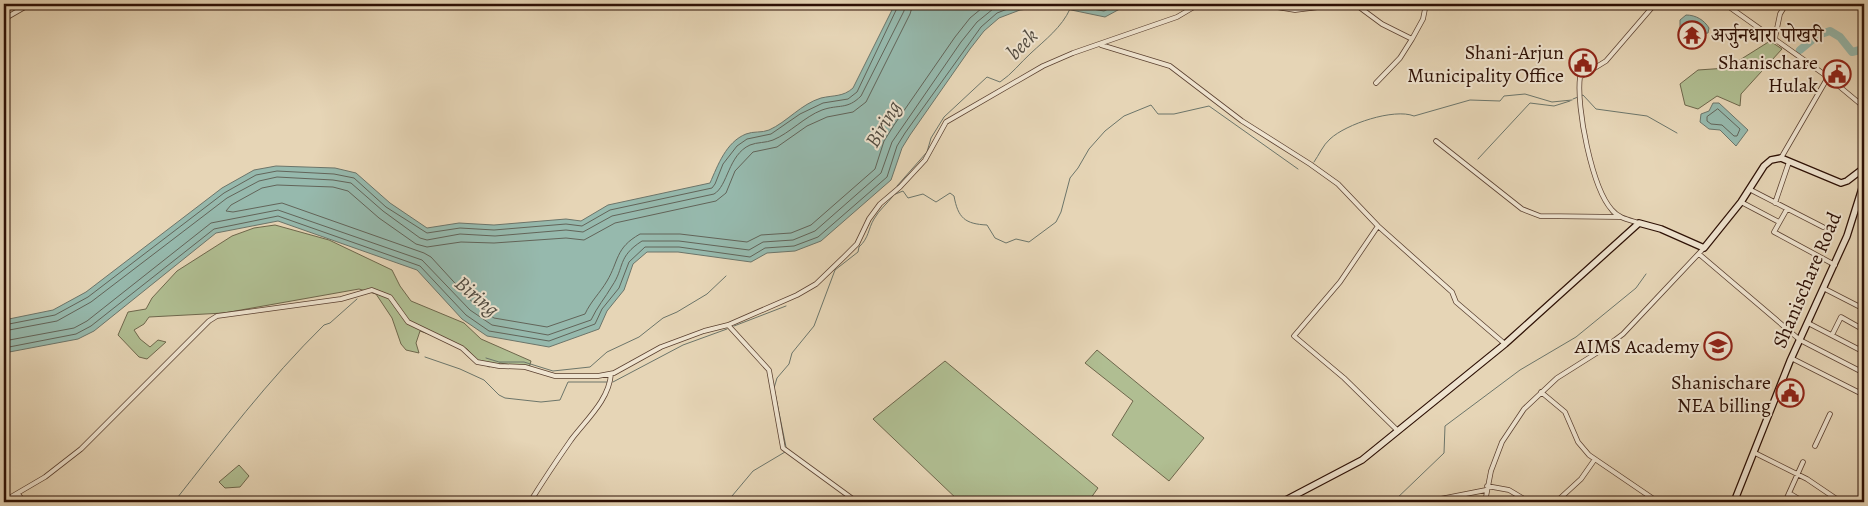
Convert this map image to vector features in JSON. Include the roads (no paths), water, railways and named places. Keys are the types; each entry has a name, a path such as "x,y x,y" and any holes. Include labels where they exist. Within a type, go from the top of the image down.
{"street":[{"path":"4,19 30,4"},
{"path":"4,501 45,477 81,449 209,320 218,316 341,299 372,290 390,297 408,322 462,348 483,364 525,367 555,376 611,374 661,347 704,331 728,325 798,295 816,284 857,244 869,219 880,204 900,187 925,160 946,122 1043,66 1073,53 1101,45 1177,17 1199,4"},
{"path":"1257,4 1294,10 1360,5 1382,24 1412,38"},
{"path":"1376,83 1400,58 1423,20 1426,4"},
{"path":"1621,217 1611,210 1600,186 1586,146 1578,94 1580,78 1606,62 1655,4"},
{"path":"1725,4 1775,38 1864,106"},
{"path":"1775,38 1780,14 1786,4"},
{"path":"1101,45 1170,66 1242,122 1310,164 1338,184 1378,226 1452,292 1456,302 1505,344"},
{"path":"1781,158 1828,77"},
{"path":"1436,141 1522,209 1540,216 1621,217 1661,229 1704,248"},
{"path":"1485,502 1486,488 1507,434 1524,409 1556,378 1603,349 1623,334 1699,254 1741,202 1764,166 1771,160 1781,158 1841,183 1847,181 1864,168"},
{"path":"1775,203 1789,162"},
{"name":"Shanischare Road","path":"1734,502 1791,358 1825,289 1847,236 1864,182"},
{"path":"1749,189 1823,227"},
{"path":"1741,202 1779,222"},
{"path":"1786,209 1774,232 1834,265"},
{"path":"1282,502 1362,460 1505,344 1640,223"},
{"path":"1378,226 1340,282 1294,336 1344,378 1398,431"},
{"path":"1699,254 1800,340 1864,373"},
{"path":"1825,289 1864,309"},
{"path":"1832,335 1841,317 1864,330"},
{"path":"1808,323 1864,352"},
{"path":"728,325 769,370 782,448 857,502"},
{"path":"1791,358 1864,395"},
{"path":"530,502 566,447 602,399 610,385 611,374"},
{"path":"1541,392 1565,412 1583,449 1658,502"},
{"path":"1815,446 1830,414"},
{"path":"1755,453 1798,474 1840,502"},
{"path":"1556,502 1581,478 1595,459"},
{"path":"1785,502 1804,462"},
{"path":"1425,502 1486,488 1509,490 1529,502"},
{"path":"1789,493 1804,502"},
{"path":"18,494 24,502"}],"water":[{"name":"Biring","path":"895,4 1129,4 1105,17 1052,6 1020,10 999,18 984,31 970,49 910,135 902,148 891,180 821,241 795,251 767,253 751,262 678,252 647,252 633,264 624,290 607,311 599,329 549,347 487,336 462,319 417,270 278,221 216,233 94,331 78,339 4,353 4,320 53,310 86,292 222,188 254,170 276,166 335,168 356,173 390,203 427,228 459,223 494,225 566,219 581,221 608,205 710,183 728,148 739,138 749,133 769,130 814,101 842,94 853,88"},
{"path":"1686,15 1702,20 1709,28 1708,33 1700,34 1693,28 1688,31 1680,30 1680,20"},
{"path":"1713,103 1719,103 1748,130 1736,146 1720,130 1709,129 1700,122 1701,114 1709,111"}],"waterway":[{"name":"beek","path":"897,186 927,152 931,138 944,117 987,77 1000,82 1008,76 1058,27 1070,9"},
{"path":"1800,50 1818,35 1830,31 1840,37 1852,52 1864,49"},
{"path":"1314,162 1325,144 1337,133 1370,119 1395,114 1414,116 1470,100 1500,101 1504,96 1525,94 1552,102 1572,100"},
{"path":"1573,99 1583,95 1596,109 1647,116 1677,133"},
{"path":"1478,159 1530,103 1554,106 1570,101"},
{"path":"893,195 903,191 908,198 923,194 936,202 950,193 954,196 960,215 973,223 987,225 995,238 1006,243 1016,239 1029,242 1056,222 1061,212 1070,178 1089,149 1105,131 1124,116 1151,105 1158,114 1174,114 1209,106 1298,169"},
{"path":"786,447 774,388 777,378 789,364 792,353 814,326 835,270 858,252 876,216 893,196"},
{"path":"1393,502 1444,453 1445,426 1520,370 1576,337 1636,288 1646,274"},
{"path":"486,358 499,362 524,362 553,371 590,367 607,352 639,337 663,318 707,294 726,276"},
{"path":"174,502 246,411 284,367 324,325 330,323 357,299"},
{"path":"734,326 786,306"},
{"path":"613,382 683,345 727,329"},
{"path":"425,357 460,369 484,380 499,395 505,398 541,402 560,400 568,382 607,382"},
{"path":"727,502 753,471 785,452"}],"place":[{"name":"अर्जुनधारा पोखरी","path":"1692,35"},
{"name":"Shani-Arjun Municipality Office","path":"1583,63"},
{"name":"Shanischare Hulak","path":"1837,74"},
{"name":"AIMS Academy","path":"1718,346"},
{"name":"Shanischare NEA billing","path":"1790,393"}]}
